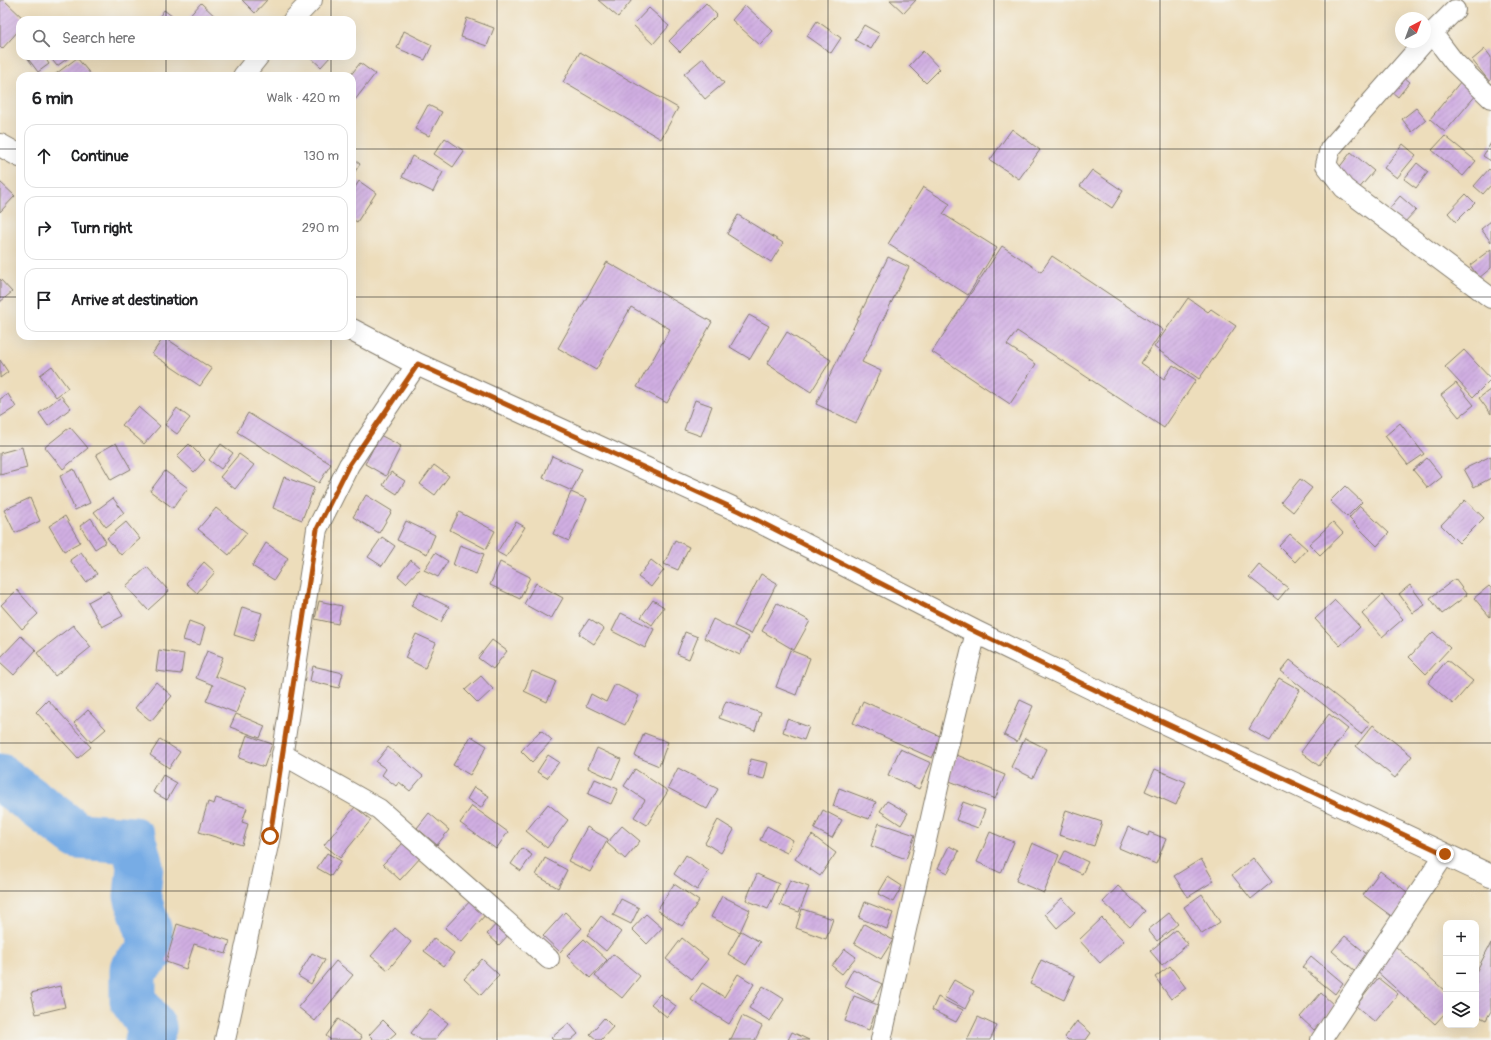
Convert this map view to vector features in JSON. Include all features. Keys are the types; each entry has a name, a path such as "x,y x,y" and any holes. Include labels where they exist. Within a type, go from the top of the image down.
{"street":[{"path":"297,16 312,0"},
{"path":"1431,34 1454,3"},
{"path":"1431,42 1454,62 1491,98"},
{"path":"1419,48 1330,149 1326,165 1344,188 1491,298"},
{"path":"246,72 256,60"},
{"path":"0,145 16,154"},
{"path":"356,332 418,364 739,511 976,632 1120,702 1491,876"},
{"path":"225,1040 270,836 317,529 349,465 418,364"},
{"path":"881,1040 941,774 976,632"},
{"path":"282,754 379,809 549,959"},
{"path":"1320,1040 1445,854"}],"building":[{"path":"0,0 4,0 21,16 16,16 16,33 2,49 0,47"},
{"path":"242,0 267,0 255,13"},
{"path":"598,0 632,0 618,17"},
{"path":"890,0 916,0 904,13"},
{"path":"201,3 215,16 190,16"},
{"path":"706,3 717,15 680,52 669,41"},
{"path":"745,5 773,31 760,45 732,20"},
{"path":"649,8 669,26 653,44 633,25"},
{"path":"164,10 172,16 160,16"},
{"path":"467,18 494,28 487,46 461,37"},
{"path":"817,21 841,38 831,53 807,36"},
{"path":"864,25 880,34 871,49 855,40"},
{"path":"404,31 432,45 425,60 397,48"},
{"path":"1485,49 1491,57 1491,80 1489,81 1472,60"},
{"path":"923,51 940,69 926,83 909,66"},
{"path":"580,52 678,108 661,139 563,82"},
{"path":"703,58 724,83 705,99 684,74"},
{"path":"29,60 46,60 49,64 38,72"},
{"path":"52,60 65,60 57,66"},
{"path":"74,60 79,60 89,72 58,72"},
{"path":"313,60 327,60 321,67"},
{"path":"360,63 375,74 356,99 356,72 353,72"},
{"path":"1398,72 1410,82 1398,97 1386,87"},
{"path":"1461,81 1477,94 1445,132 1430,119"},
{"path":"428,105 442,112 429,136 415,129"},
{"path":"1416,108 1426,120 1412,132 1402,119"},
{"path":"1012,129 1040,150 1019,179 990,160"},
{"path":"1445,136 1476,161 1463,176 1432,150"},
{"path":"445,138 464,151 453,167 434,154"},
{"path":"1491,143 1491,161 1483,156"},
{"path":"1403,144 1416,155 1397,178 1384,168"},
{"path":"1351,152 1374,171 1357,191 1335,173"},
{"path":"412,156 443,172 433,192 402,177"},
{"path":"356,161 360,164 356,170"},
{"path":"1417,163 1428,172 1416,188 1404,179"},
{"path":"1489,169 1491,171 1491,185 1483,194 1474,186"},
{"path":"1092,170 1123,191 1112,208 1080,186"},
{"path":"359,181 376,193 357,222 356,221 356,186"},
{"path":"0,182 15,196 0,212"},
{"path":"923,187 950,204 943,214 997,248 968,295 888,244"},
{"path":"1466,194 1475,203 1456,222 1448,213"},
{"path":"1400,196 1416,210 1403,224 1388,210"},
{"path":"738,215 783,243 771,262 727,234"},
{"path":"1491,221 1491,242 1481,229"},
{"path":"1002,246 1041,272 1052,256 1163,330 1141,363 1164,379 1173,365 1196,380 1164,428 1017,331 1007,345 1036,364 1010,404 932,352"},
{"path":"1491,249 1491,268 1479,278 1470,265"},
{"path":"888,257 909,267 862,362 881,371 856,423 816,404"},
{"path":"607,262 712,322 667,403 637,387 670,329 631,307 596,370 558,348"},
{"path":"0,279 12,292 0,302"},
{"path":"1188,298 1208,312 1211,309 1236,326 1199,379 1154,347"},
{"path":"749,315 769,326 750,359 730,347"},
{"path":"787,332 831,360 811,392 767,364"},
{"path":"162,340 168,340 212,369 200,386 152,354"},
{"path":"1464,350 1491,379 1473,397 1445,367"},
{"path":"0,360 8,372 0,378"},
{"path":"52,366 68,388 56,397 40,375"},
{"path":"1456,383 1474,405 1459,417 1441,395"},
{"path":"1491,389 1491,414 1479,398"},
{"path":"8,394 16,407 0,417 0,399"},
{"path":"61,396 71,408 48,426 39,413"},
{"path":"695,400 712,406 701,436 684,430"},
{"path":"138,407 160,426 144,444 122,425"},
{"path":"177,408 190,418 177,434 165,425"},
{"path":"248,413 331,464 319,483 237,432"},
{"path":"1400,423 1424,454 1408,465 1385,436"},
{"path":"70,427 88,448 63,469 45,447"},
{"path":"380,435 401,446 386,476 365,464"},
{"path":"116,443 131,469 111,480 96,454"},
{"path":"189,444 205,460 194,472 177,456"},
{"path":"221,444 233,453 221,469 209,460"},
{"path":"22,447 27,468 0,475 0,453"},
{"path":"239,454 254,465 235,489 220,477"},
{"path":"552,456 582,469 572,491 543,478"},
{"path":"1491,456 1491,478 1474,487 1464,469"},
{"path":"1427,458 1442,477 1428,488 1413,470"},
{"path":"434,465 449,476 435,495 420,484"},
{"path":"74,469 90,503 75,510 60,476"},
{"path":"165,471 188,488 173,508 150,491"},
{"path":"391,472 405,481 397,494 383,485"},
{"path":"284,477 314,488 302,520 273,508"},
{"path":"1300,479 1312,488 1293,512 1281,502"},
{"path":"1345,486 1362,502 1347,517 1330,501"},
{"path":"571,492 587,499 569,541 553,534"},
{"path":"366,495 392,511 379,533 353,517"},
{"path":"30,498 40,521 15,533 4,510"},
{"path":"113,498 124,513 106,527 94,512"},
{"path":"1465,500 1484,518 1459,543 1441,525"},
{"path":"1360,506 1389,533 1377,546 1349,518"},
{"path":"216,508 247,533 229,555 198,529"},
{"path":"459,512 495,531 486,549 450,530"},
{"path":"65,516 80,542 64,551 49,526"},
{"path":"91,518 106,542 95,549 80,526"},
{"path":"406,521 435,535 427,554 397,540"},
{"path":"126,522 140,539 121,555 107,538"},
{"path":"516,522 525,527 506,557 497,552"},
{"path":"1333,522 1343,533 1320,555 1309,544"},
{"path":"1290,534 1307,549 1295,562 1279,546"},
{"path":"382,537 395,546 382,566 368,557"},
{"path":"675,540 689,547 678,570 664,564"},
{"path":"266,543 288,558 274,580 252,566"},
{"path":"460,545 484,554 476,574 453,565"},
{"path":"81,552 97,574 86,582 70,560"},
{"path":"435,553 448,561 438,577 424,570"},
{"path":"411,560 420,568 406,583 398,576"},
{"path":"651,560 664,570 651,587 638,577"},
{"path":"204,562 215,572 197,593 186,583"},
{"path":"500,562 530,577 520,599 490,585"},
{"path":"1259,565 1288,588 1278,600 1249,577"},
{"path":"147,567 169,591 148,610 126,586"},
{"path":"761,574 777,583 751,634 734,626"},
{"path":"1455,579 1467,595 1442,614 1430,598"},
{"path":"536,583 563,598 551,619 524,604"},
{"path":"1410,585 1425,605 1413,613 1399,594"},
{"path":"1489,586 1491,588 1490,617 1474,598"},
{"path":"17,590 38,614 22,629 1,605"},
{"path":"108,591 123,616 102,627 88,602"},
{"path":"419,592 449,607 441,622 411,606"},
{"path":"1382,595 1403,619 1382,637 1362,614"},
{"path":"653,600 664,607 652,625 641,617"},
{"path":"1335,600 1360,627 1340,646 1315,619"},
{"path":"319,601 342,606 338,624 315,619"},
{"path":"777,603 810,621 794,650 762,631"},
{"path":"242,607 262,613 253,641 234,635"},
{"path":"621,613 654,629 645,648 612,631"},
{"path":"589,619 604,629 594,644 579,634"},
{"path":"713,619 749,637 740,655 704,638"},
{"path":"189,621 205,627 200,645 183,640"},
{"path":"73,625 91,647 55,676 37,653"},
{"path":"685,632 698,637 689,659 677,654"},
{"path":"1433,632 1450,648 1426,674 1409,657"},
{"path":"416,634 436,643 425,668 405,658"},
{"path":"21,636 36,650 14,675 0,662 0,658"},
{"path":"492,640 507,651 493,669 478,658"},
{"path":"159,650 184,654 181,674 156,671"},
{"path":"790,650 810,658 796,695 776,687"},
{"path":"207,651 223,657 215,676 246,688 236,713 206,701 213,685 196,678"},
{"path":"1290,660 1370,723 1361,734 1281,671"},
{"path":"1447,660 1473,681 1453,704 1428,683"},
{"path":"313,666 343,673 339,688 310,681"},
{"path":"532,671 556,681 547,702 524,691"},
{"path":"481,676 493,689 478,703 465,690"},
{"path":"1279,678 1300,690 1270,741 1249,729"},
{"path":"156,682 172,696 151,721 135,708"},
{"path":"615,684 639,696 625,725 586,706 591,694 606,702"},
{"path":"48,700 91,747 78,758 36,712"},
{"path":"1020,700 1033,706 1017,742 1004,735"},
{"path":"726,701 761,713 755,731 719,718"},
{"path":"863,701 942,737 932,758 853,723"},
{"path":"88,710 106,729 91,742 74,723"},
{"path":"236,714 265,726 260,738 230,727"},
{"path":"1329,714 1348,729 1319,766 1301,752"},
{"path":"787,719 809,727 804,740 783,732"},
{"path":"1373,725 1412,756 1395,778 1356,746"},
{"path":"541,730 552,740 532,762 521,751"},
{"path":"644,733 668,742 659,766 635,756"},
{"path":"247,735 272,744 264,767 239,758"},
{"path":"471,736 487,746 470,775 453,765"},
{"path":"1025,738 1047,749 1033,778 1011,767"},
{"path":"160,739 180,752 169,768 150,755"},
{"path":"388,747 423,776 410,791 399,782 396,786 382,775 386,769 376,762"},
{"path":"597,748 621,759 612,779 588,768"},
{"path":"900,749 931,763 919,789 888,775"},
{"path":"548,755 559,762 547,778 537,772"},
{"path":"957,755 1005,775 995,799 947,780"},
{"path":"751,759 768,763 764,779 748,775"},
{"path":"678,768 718,789 707,809 668,788"},
{"path":"635,769 668,791 647,825 634,817 645,800 624,786"},
{"path":"1155,769 1186,782 1176,805 1145,791"},
{"path":"163,775 177,783 167,800 153,792"},
{"path":"595,779 618,789 611,804 588,794"},
{"path":"474,787 489,796 481,808 467,799"},
{"path":"839,788 876,802 869,819 833,806"},
{"path":"216,798 247,808 242,822 248,824 242,845 199,832 208,802 214,804"},
{"path":"887,801 908,813 901,825 880,811"},
{"path":"963,802 985,810 978,828 956,820"},
{"path":"548,804 568,820 547,848 526,831"},
{"path":"472,806 508,832 496,849 460,823"},
{"path":"355,807 371,820 340,858 324,845"},
{"path":"823,810 842,820 832,838 814,829"},
{"path":"1066,810 1102,822 1094,846 1059,835"},
{"path":"429,813 449,830 437,845 417,828"},
{"path":"718,820 734,830 721,853 705,843"},
{"path":"879,823 915,835 906,859 871,846"},
{"path":"622,826 640,841 625,859 607,843"},
{"path":"767,826 793,840 787,853 760,840"},
{"path":"587,827 608,839 590,872 568,861"},
{"path":"1128,827 1148,836 1149,832 1166,839 1156,864 1119,848"},
{"path":"990,832 1014,842 1001,873 977,862"},
{"path":"812,835 836,853 820,876 795,859"},
{"path":"405,841 422,856 400,880 383,864"},
{"path":"1032,843 1059,855 1044,893 1016,881"},
{"path":"949,846 959,851 948,873 938,868"},
{"path":"522,848 532,855 521,871 511,864"},
{"path":"1065,851 1088,862 1082,874 1059,863"},
{"path":"327,853 341,861 331,876 317,868"},
{"path":"686,855 709,871 697,890 674,874"},
{"path":"545,858 567,870 558,888 536,875"},
{"path":"1253,858 1272,882 1251,899 1232,875"},
{"path":"1201,859 1214,881 1188,897 1174,876"},
{"path":"1380,871 1411,895 1394,918 1363,895"},
{"path":"757,874 779,884 768,909 746,900"},
{"path":"888,877 902,886 893,902 878,894"},
{"path":"790,880 809,887 799,912 780,905"},
{"path":"674,884 699,901 682,926 657,910"},
{"path":"1118,886 1145,911 1130,927 1103,902"},
{"path":"1202,894 1220,922 1202,934 1184,907"},
{"path":"722,896 750,910 740,932 711,917"},
{"path":"1062,898 1075,912 1057,928 1045,914"},
{"path":"472,899 487,913 461,942 445,928"},
{"path":"621,899 639,908 631,924 613,915"},
{"path":"865,902 893,913 887,929 859,918"},
{"path":"802,909 833,919 826,939 796,928"},
{"path":"565,912 582,928 560,952 543,936"},
{"path":"1169,913 1178,924 1157,941 1148,930"},
{"path":"646,914 662,928 647,944 632,929"},
{"path":"601,916 621,932 606,951 587,935"},
{"path":"1102,918 1124,941 1100,963 1079,940"},
{"path":"499,921 511,932 499,945 487,934"},
{"path":"177,924 230,941 226,954 194,944 186,969 166,962"},
{"path":"864,924 893,940 881,959 854,943"},
{"path":"395,928 411,942 388,970 371,956"},
{"path":"1176,930 1188,944 1162,965 1150,951"},
{"path":"741,931 760,942 746,965 728,954"},
{"path":"1345,936 1368,955 1355,971 1332,951"},
{"path":"434,938 454,953 444,966 424,951"},
{"path":"682,938 708,959 692,979 666,959"},
{"path":"584,939 607,960 590,978 567,956"},
{"path":"1491,943 1491,1011 1486,1020 1479,1016 1479,966"},
{"path":"1395,946 1443,989 1443,1015 1435,1024 1374,969"},
{"path":"845,949 856,957 842,974 832,966"},
{"path":"312,953 325,960 311,984 298,976"},
{"path":"613,954 640,976 622,998 595,976"},
{"path":"1311,956 1343,983 1335,994 1302,967"},
{"path":"482,959 499,975 481,995 464,979"},
{"path":"1041,960 1075,976 1064,1000 1030,984"},
{"path":"336,961 353,975 315,1021 298,1007"},
{"path":"1170,966 1186,988 1171,999 1155,977"},
{"path":"853,969 882,984 873,1002 844,986"},
{"path":"738,974 754,984 729,1024 691,1000 702,983 724,997"},
{"path":"1378,978 1398,994 1375,1022 1356,1006"},
{"path":"954,980 974,991 965,1009 944,997"},
{"path":"60,986 65,1007 36,1014 31,993"},
{"path":"763,986 784,999 770,1021 749,1008"},
{"path":"1321,993 1335,1006 1314,1030 1300,1017"},
{"path":"660,994 676,1006 667,1017 651,1004"},
{"path":"854,996 878,1005 869,1030 845,1021"},
{"path":"938,997 963,1010 956,1022 932,1010"},
{"path":"430,1009 448,1023 435,1040 421,1040 411,1033"},
{"path":"742,1016 762,1026 755,1040 729,1040 730,1038 731,1039"},
{"path":"978,1017 997,1026 990,1040 967,1040"},
{"path":"604,1018 613,1027 601,1040 597,1040 590,1034"},
{"path":"338,1019 362,1037 360,1040 331,1040 326,1036"},
{"path":"383,1020 396,1033 388,1040 374,1040 369,1035"},
{"path":"1077,1021 1091,1033 1086,1040 1068,1040 1065,1037"},
{"path":"569,1023 578,1034 571,1040 553,1040 551,1038"},
{"path":"792,1032 809,1040 788,1040"}],"waterway":[{"path":"0,777 78,836 133,840 140,866 137,896 149,932 151,952 133,969 133,1000 153,1028 148,1040"}],"route":[{"path":"270,836 317,529 349,465 418,364 739,511 976,632 1120,702 1445,854"}]}
